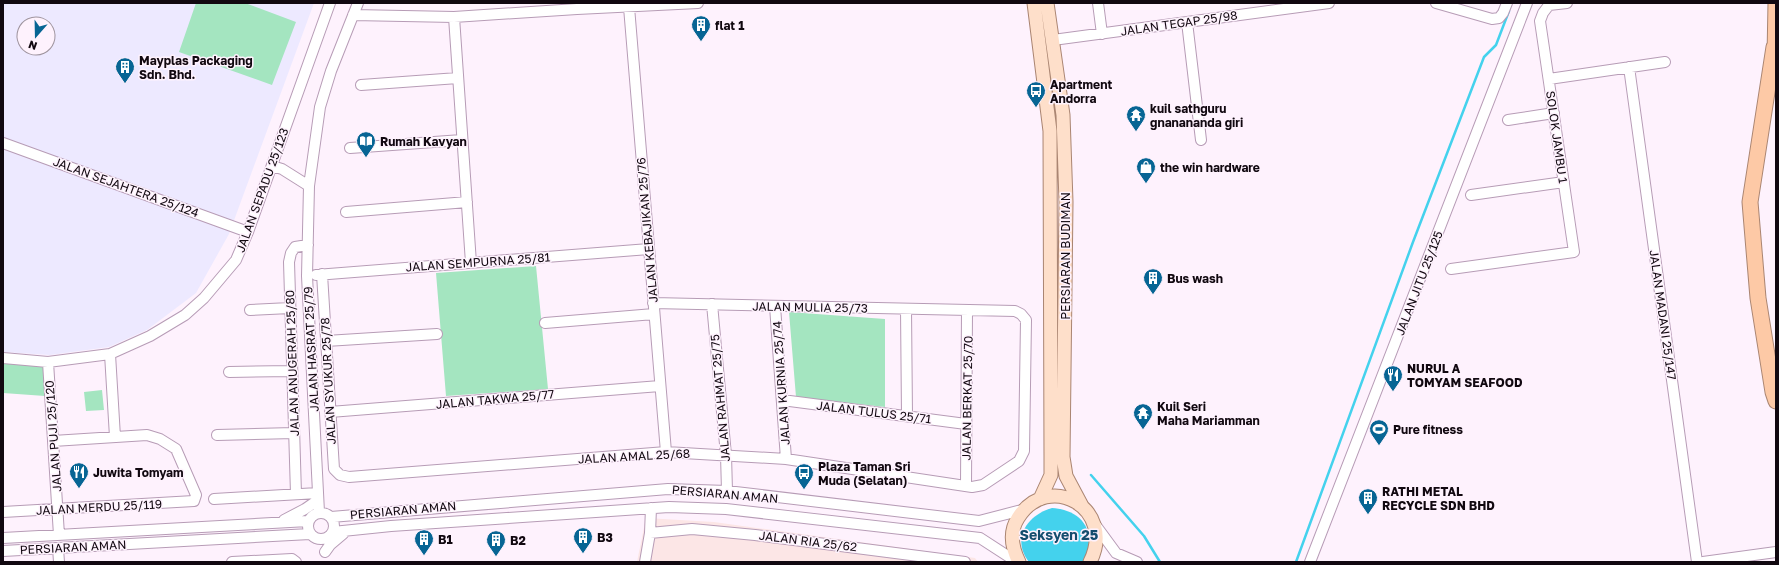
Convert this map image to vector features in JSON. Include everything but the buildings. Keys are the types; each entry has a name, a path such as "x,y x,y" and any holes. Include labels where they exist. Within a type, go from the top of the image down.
{"highway":[{"path":"1776,3 1774,46 1750,202 1758,298 1773,392 1776,401"},
{"path":"1774,46 1776,69"}],"main road":[{"name":"PERSIARAN BUDIMAN","path":"1034,3 1050,131 1051,475 1040,499"},
{"name":"PERSIARAN BUDIMAN","path":"1047,3 1064,114 1066,202 1063,457 1066,476 1082,506 1094,523"},
{"path":"1050,131 1047,53 1053,40"},
{"path":"1018,562 1014,551 1012,537 1015,523 1022,510 1040,499 1051,496 1072,500 1082,506"},
{"path":"1090,562 1096,550 1097,536 1094,523"}],"street":[{"name":"JALAN SEPADU 25/123","path":"3,358 48,362 110,354 150,336 185,315 204,298 236,260 248,232 330,3"},
{"name":"JALAN HASRAT 25/79","path":"319,512 307,276 309,186 320,107 331,71 358,3"},
{"path":"353,15 454,18 577,9 698,3"},
{"path":"1098,3 1102,34"},
{"name":"JALAN TEGAP 25/98","path":"1053,40 1329,3"},
{"path":"1436,3 1492,19 1499,18 1507,3"},
{"name":"JALAN JITU 25/125","path":"1310,562 1527,3"},
{"name":"SOLOK JAMBU 1","path":"1451,269 1574,252 1540,21 1543,13 1549,5 1564,3"},
{"name":"JALAN KEBAJIKAN 25/76","path":"629,7 666,452"},
{"path":"454,18 471,263"},
{"path":"1187,22 1202,140"},
{"path":"1549,79 1665,62"},
{"name":"JALAN MADANI 25/147","path":"1629,67 1703,562"},
{"path":"361,85 458,78"},
{"path":"1508,120 1554,113"},
{"path":"350,148 462,140"},
{"name":"JALAN SEJAHTERA 25/124","path":"3,142 248,232"},
{"path":"272,166 282,169 309,186"},
{"path":"1471,195 1564,182"},
{"path":"346,212 467,202"},
{"name":"JALAN ANUGERAH 25/80","path":"296,494 289,262 291,253 295,247 308,245"},
{"name":"JALAN SEMPURNA 25/81","path":"307,276 649,249"},
{"name":"JALAN SYUKUR 25/78","path":"322,274 334,469 340,475 349,477"},
{"name":"JALAN MULIA 25/73","path":"653,303 1015,311 1021,314 1026,320 1024,451 1019,460 983,485 972,487 966,486"},
{"name":"JALAN RAHMAT 25/75","path":"712,304 726,455 727,492"},
{"name":"JALAN KURNIA 25/74","path":"775,306 786,459"},
{"path":"250,310 290,308"},
{"path":"906,309 906,416"},
{"name":"JALAN BERKAT 25/70","path":"966,486 968,310"},
{"path":"545,323 654,314"},
{"path":"326,341 437,334"},
{"path":"53,440 115,437 110,354"},
{"name":"JALAN PUJI 25/120","path":"48,362 60,534"},
{"path":"230,372 292,371"},
{"name":"JALAN TAKWA 25/77","path":"330,412 660,386"},
{"name":"JALAN TULUS 25/71","path":"782,400 966,424"},
{"path":"217,435 294,433"},
{"name":"JALAN MERDU 25/119","path":"3,512 194,501 196,495 176,449 147,435 115,437"},
{"name":"JALAN AMAL 25/68","path":"349,477 666,452 786,459 966,486"},
{"name":"PERSIARAN AMAN","path":"331,517 388,511 668,489 727,492 979,521 1022,510"},
{"path":"214,499 296,494 318,496"},
{"path":"279,522 293,516 318,496"},
{"name":"PERSIARAN AMAN","path":"333,532 391,526 651,508 669,507 726,509 980,538 1018,562"},
{"path":"645,562 650,533 651,508"},
{"path":"388,511 381,514 380,519 381,522 391,526"},
{"path":"319,512 328,514 334,524 333,532 324,539 316,538 310,534 307,526 312,515 319,512"},
{"name":"PERSIARAN AMAN","path":"3,538 308,521"},
{"path":"1094,523 1116,553 1137,562"},
{"name":"JALAN RIA 25/62","path":"650,533 692,529 762,536 964,562"},
{"path":"137,530 138,544"},
{"path":"325,557 339,536 349,530"},
{"name":"PERSIARAN AMAN","path":"3,551 310,534"},
{"path":"324,539 325,557"},
{"path":"58,548 59,562"},
{"path":"1703,562 1770,556"},
{"path":"232,562 292,559 296,562"}],"shaded area":[{"path":"3,3 314,3 229,234 196,293 147,330 109,347 50,355 3,352"},
{"path":"646,518 714,522 975,558 978,562 637,562"}],"green space":[{"path":"196,3 245,3 296,22 272,85 179,52"},
{"path":"536,266 548,389 446,396 436,273"},
{"path":"789,312 885,319 885,407 796,397"},
{"path":"3,363 44,365 45,396 3,393"},
{"path":"102,390 104,410 86,411 84,392"}],"water":[{"path":"1052,508 1072,513 1085,525 1089,542 1083,562 1029,562 1021,545 1024,529 1035,516"}],"waterway":[{"path":"1296,562 1413,242 1484,57 1496,45 1509,11"},
{"path":"1091,475 1144,536 1160,562"}],"place":[{"name":"flat 1","path":"701,42"},
{"name":"Mayplas Packaging Sdn. Bhd.","path":"125,84"},
{"name":"Apartment Andorra","path":"1036,108"},
{"name":"kuil sathguru gnanananda giri","path":"1136,132"},
{"name":"Rumah Kavyan","path":"366,158"},
{"name":"the win hardware","path":"1146,184"},
{"name":"Bus wash","path":"1153,295"},
{"name":"NURUL A TOMYAM SEAFOOD","path":"1393,392"},
{"name":"Kuil Seri Maha Mariamman","path":"1143,430"},
{"name":"Pure fitness","path":"1379,446"},
{"name":"Juwita Tomyam","path":"79,489"},
{"name":"Plaza Taman Sri Muda (Selatan)","path":"804,490"},
{"name":"RATHI METAL RECYCLE SDN BHD","path":"1368,515"},
{"name":"B3","path":"583,554"},
{"name":"B1","path":"424,556"},
{"name":"B2","path":"496,557"}],"district":[{"name":"Seksyen 25","path":"1059,534"}]}
